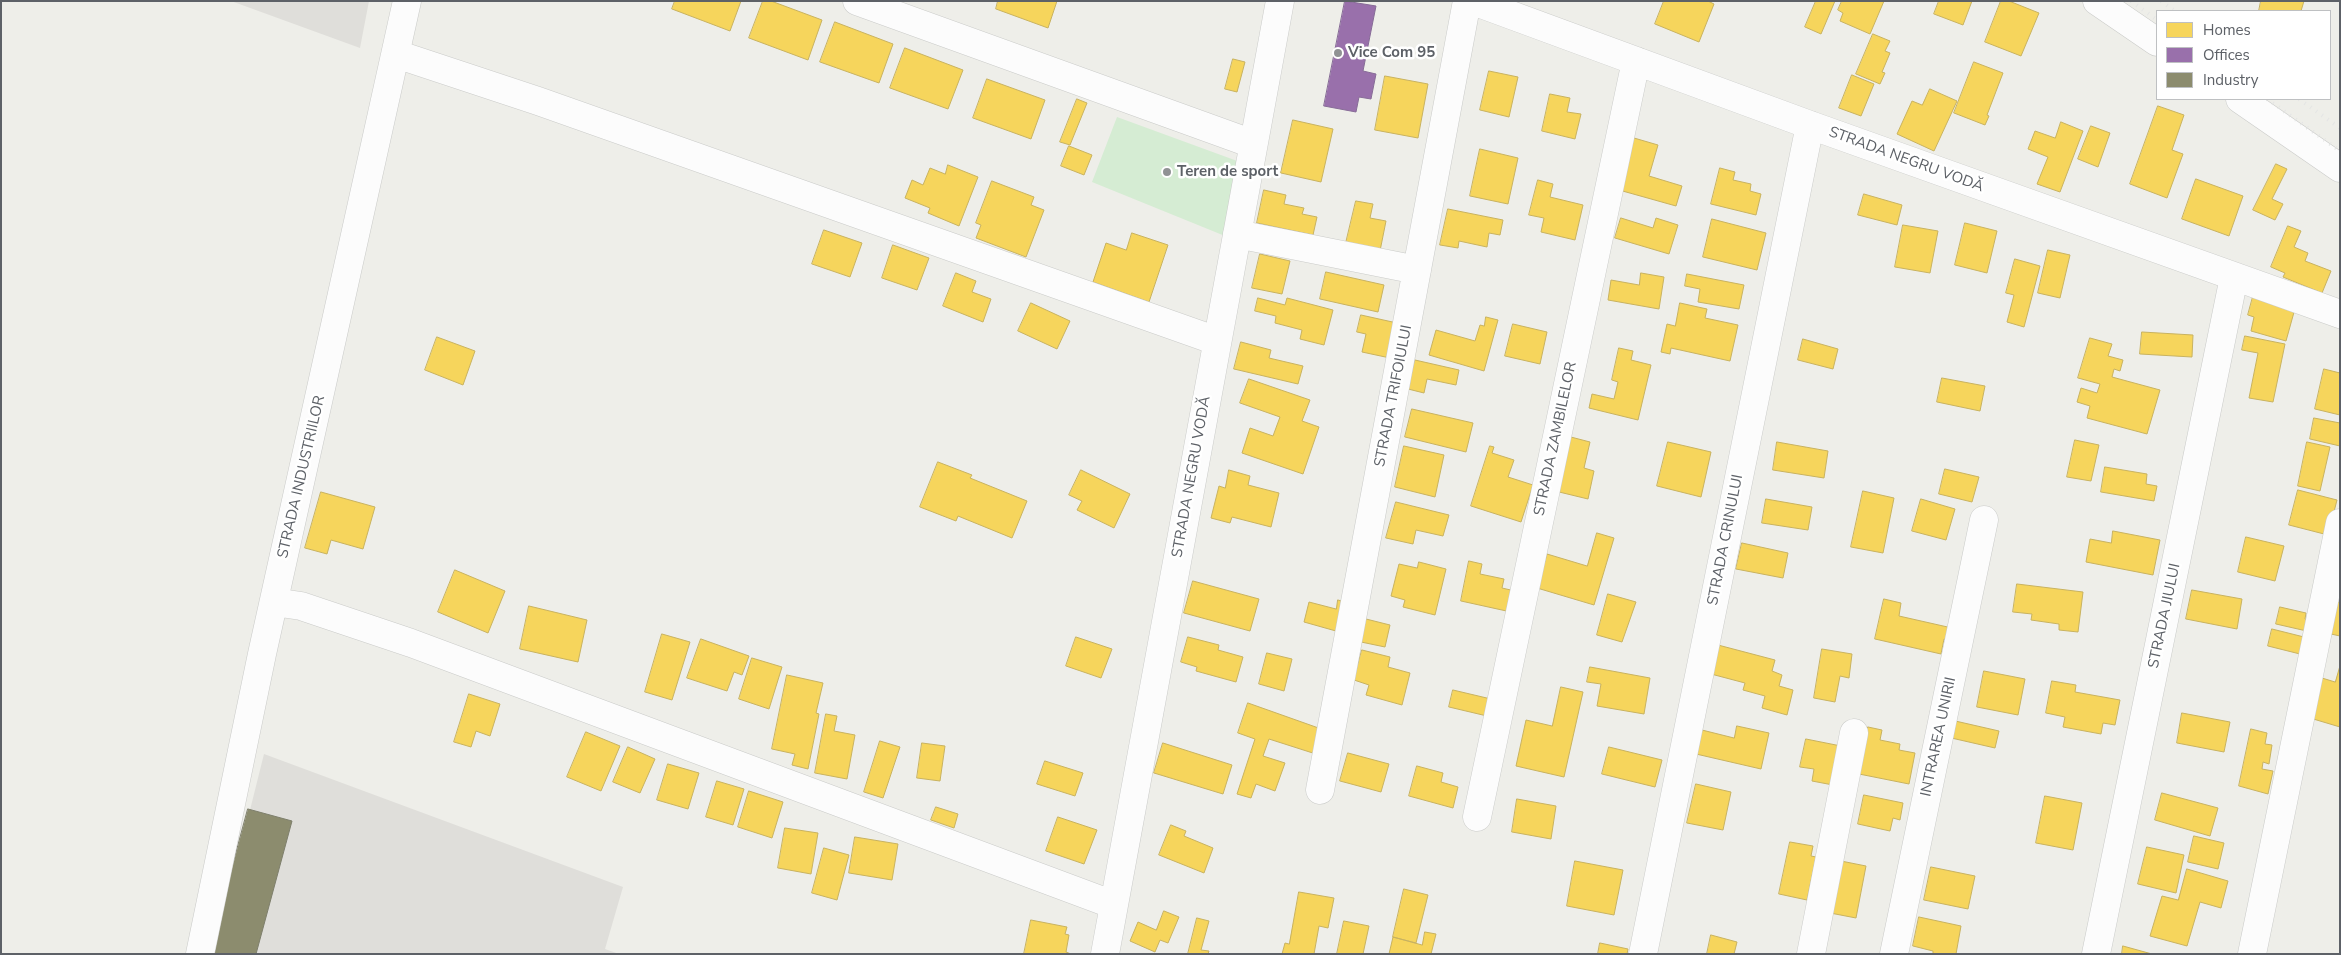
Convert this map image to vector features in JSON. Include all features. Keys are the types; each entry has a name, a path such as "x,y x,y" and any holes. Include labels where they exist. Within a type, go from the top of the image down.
{"street":[{"name":"STRADA INDUSTRIILOR","path":"200,954 274,602 407,1"},
{"path":"856,1 1254,144"},
{"name":"STRADA NEGRU VODĂ","path":"1107,953 1114,905 1280,1"},
{"name":"STRADA TRIFOIULUI","path":"1320,790 1467,1"},
{"name":"STRADA NEGRU VODĂ","path":"1473,1 1810,125 2340,314"},
{"path":"2098,1 2156,41"},
{"path":"396,54 538,101 1217,342"},
{"name":"STRADA ZAMBILELOR","path":"1477,817 1636,61"},
{"path":"2241,100 2340,168"},
{"name":"STRADA CRINULUI","path":"1642,954 1810,125"},
{"path":"1237,234 1417,270"},
{"name":"STRADA JIULUI","path":"2096,954 2234,277"},
{"name":"INTRAREA UNIRII","path":"1894,954 1984,520"},
{"path":"2252,954 2340,523"},
{"path":"274,602 300,606 402,640 1114,905"},
{"path":"1812,954 1854,733"}],"shaded area":[{"path":"231,1 369,1 360,48"},
{"path":"264,754 623,887 605,949 619,954 214,954"}],"green space":[{"name":"Teren de sport","path":"1117,117 1240,162 1225,236 1092,182"}],"building: Homes":[{"path":"675,1 741,1 730,31 672,9"},
{"path":"763,1 771,1 822,20 808,60 749,38"},
{"path":"998,1 1057,1 1048,28 996,9"},
{"path":"1664,1 1708,1 1714,4 1699,42 1655,24"},
{"path":"1816,1 1835,1 1821,34 1805,27"},
{"path":"1842,1 1884,1 1870,34 1840,21 1843,13 1838,10"},
{"path":"1939,1 1972,1 1963,25 1934,14"},
{"path":"2001,1 2009,1 2039,13 2021,56 1985,42"},
{"path":"2261,1 2304,1 2301,10 2259,10"},
{"path":"835,22 893,44 879,83 820,62"},
{"path":"1873,34 1890,41 1885,51 1890,53 1882,72 1885,73 1880,84 1856,74"},
{"path":"905,48 963,70 948,109 890,88"},
{"path":"1233,59 1245,62 1237,92 1225,89"},
{"path":"1974,62 2003,73 1985,125 1954,113"},
{"path":"1489,71 1518,77 1509,117 1480,110"},
{"path":"1852,75 1874,84 1861,116 1839,108"},
{"path":"1385,76 1428,84 1418,138 1375,130"},
{"path":"987,79 1045,100 1031,139 973,118"},
{"path":"1930,89 1957,101 1934,151 1897,134 1912,101 1922,105"},
{"path":"1550,94 1570,98 1567,112 1581,114 1575,139 1542,131"},
{"path":"1077,99 1087,103 1070,145 1060,142"},
{"path":"2158,106 2184,115 2172,150 2183,154 2167,198 2130,184"},
{"path":"1293,120 1333,129 1321,182 1281,173"},
{"path":"2061,122 2083,131 2060,192 2037,184 2048,157 2028,149 2035,131 2055,138"},
{"path":"2091,126 2110,133 2098,167 2078,159"},
{"path":"1634,138 1658,145 1649,176 1682,186 1676,206 1619,190"},
{"path":"1069,146 1092,155 1084,175 1061,166"},
{"path":"1480,149 1518,158 1508,204 1470,196"},
{"path":"2276,164 2287,169 2272,199 2283,204 2275,220 2253,210"},
{"path":"948,165 978,177 959,226 928,213 930,208 905,198 912,180 923,185 930,168 945,174"},
{"path":"1720,168 1735,172 1733,180 1751,184 1750,191 1761,194 1756,215 1711,204"},
{"path":"2196,179 2243,196 2229,236 2182,219"},
{"path":"1538,180 1553,184 1550,197 1583,205 1575,240 1541,232 1544,218 1529,215"},
{"path":"992,181 1034,197 1031,205 1044,210 1026,257 976,238 981,225 976,223"},
{"path":"1264,190 1286,195 1284,204 1304,208 1302,214 1317,217 1313,235 1257,223"},
{"path":"1864,194 1902,205 1897,225 1858,215"},
{"path":"1356,201 1373,204 1370,218 1386,221 1380,251 1346,243"},
{"path":"1448,209 1503,220 1500,235 1489,233 1487,247 1459,241 1458,248 1440,245"},
{"path":"1621,218 1653,228 1656,218 1678,225 1669,254 1615,238"},
{"path":"1712,219 1766,233 1757,270 1703,257"},
{"path":"1965,223 1997,231 1987,273 1955,265"},
{"path":"1903,225 1938,231 1930,273 1895,267"},
{"path":"2288,226 2301,231 2294,247 2308,253 2305,261 2331,271 2322,293 2283,277 2285,273 2271,267"},
{"path":"824,230 862,243 850,277 812,264"},
{"path":"1132,233 1168,245 1149,302 1093,282 1106,243 1126,250"},
{"path":"893,245 929,258 917,290 882,278"},
{"path":"2048,250 2070,255 2060,298 2038,293"},
{"path":"1260,254 1290,261 1282,294 1252,288"},
{"path":"2015,259 2040,266 2024,327 2007,322 2014,295 2006,293"},
{"path":"1326,272 1384,285 1378,312 1320,299"},
{"path":"956,273 976,281 972,292 991,299 983,322 943,306"},
{"path":"1641,273 1664,277 1659,309 1608,300 1611,280 1639,285"},
{"path":"1687,274 1744,285 1739,309 1698,302 1700,289 1685,286"},
{"path":"2254,293 2296,305 2286,341 2251,331 2254,317 2248,315"},
{"path":"1258,298 1285,305 1287,298 1333,310 1324,345 1300,339 1302,330 1275,323 1276,316 1255,311"},
{"path":"1031,303 1070,321 1057,349 1018,331"},
{"path":"1680,303 1707,309 1705,318 1738,325 1730,361 1671,348 1670,354 1661,352 1667,324 1675,326"},
{"path":"1361,315 1397,323 1390,358 1362,352 1366,334 1357,332"},
{"path":"1486,317 1498,320 1484,371 1429,355 1436,330 1475,341 1480,325 1484,326"},
{"path":"1513,324 1547,332 1540,364 1505,356"},
{"path":"2142,332 2193,335 2192,357 2140,354"},
{"path":"2245,336 2285,344 2273,402 2249,398 2258,353 2242,350"},
{"path":"437,337 475,351 463,385 425,370"},
{"path":"2090,338 2112,344 2108,356 2123,360 2120,371 2114,369 2112,377 2160,390 2147,434 2087,418 2090,406 2077,402 2081,388 2097,393 2100,384 2078,378"},
{"path":"1803,339 1838,349 1833,369 1798,360"},
{"path":"1241,342 1271,350 1269,358 1303,366 1298,384 1234,369"},
{"path":"1619,348 1633,351 1631,360 1651,365 1638,420 1589,408 1592,394 1614,399 1618,382 1612,380"},
{"path":"1415,360 1459,370 1456,385 1427,379 1424,393 1408,389"},
{"path":"2324,369 2340,373 2340,415 2315,409"},
{"path":"1942,378 1985,386 1980,411 1937,402"},
{"path":"1249,379 1310,400 1302,421 1319,427 1303,474 1242,453 1250,428 1273,436 1280,417 1240,403"},
{"path":"1412,409 1473,423 1466,452 1405,437"},
{"path":"2314,418 2340,423 2340,446 2310,439"},
{"path":"1567,436 1590,442 1584,468 1594,471 1588,499 1555,491"},
{"path":"2075,440 2099,445 2091,481 2067,477"},
{"path":"1668,442 1711,452 1701,497 1657,486"},
{"path":"1777,442 1828,451 1824,478 1773,470"},
{"path":"2307,442 2330,447 2320,491 2298,486"},
{"path":"1404,446 1444,455 1435,497 1395,487"},
{"path":"1490,446 1494,447 1492,453 1514,460 1508,477 1533,485 1521,522 1471,506"},
{"path":"938,462 972,475 970,478 1027,501 1012,538 958,516 956,521 920,507"},
{"path":"2105,467 2147,474 2146,484 2157,486 2154,501 2101,492"},
{"path":"1945,469 1979,477 1972,502 1939,494"},
{"path":"1081,470 1130,494 1114,528 1077,510 1082,501 1069,495"},
{"path":"1229,470 1250,476 1248,485 1279,493 1271,527 1232,517 1230,523 1211,518 1219,486 1225,488"},
{"path":"2298,490 2337,500 2328,535 2289,525"},
{"path":"1863,491 1894,498 1883,553 1851,547"},
{"path":"321,492 375,507 363,549 331,540 327,554 305,548"},
{"path":"1766,499 1812,507 1808,530 1762,523"},
{"path":"1921,499 1955,509 1946,540 1912,531"},
{"path":"1396,502 1449,515 1443,536 1416,530 1413,544 1386,538"},
{"path":"2113,531 2160,540 2153,575 2086,562 2090,539 2111,543"},
{"path":"1597,533 1614,538 1594,605 1537,588 1547,554 1587,566"},
{"path":"2246,537 2284,546 2275,581 2238,572"},
{"path":"1742,543 1788,553 1783,578 1736,569"},
{"path":"1469,561 1482,564 1480,574 1504,579 1502,588 1515,591 1511,612 1461,601"},
{"path":"1419,562 1446,569 1435,615 1403,607 1405,600 1391,596 1399,564 1417,568"},
{"path":"455,570 505,591 488,633 438,612"},
{"path":"1193,581 1259,599 1250,631 1184,613"},
{"path":"2017,584 2083,592 2078,632 2059,630 2059,624 2031,620 2032,614 2013,612"},
{"path":"2192,590 2242,599 2237,629 2186,619"},
{"path":"1608,594 1636,602 1622,642 1597,635"},
{"path":"1884,599 1901,603 1899,616 1952,628 1949,641 1944,639 1941,654 1875,639"},
{"path":"1338,600 1351,604 1343,633 1304,622 1309,602 1336,609"},
{"path":"2338,602 2340,602 2340,636 2331,634"},
{"path":"529,606 587,620 578,662 520,649"},
{"path":"2280,607 2306,613 2305,619 2314,621 2311,632 2276,624"},
{"path":"1366,619 1390,625 1385,647 1361,642"},
{"path":"2272,629 2304,637 2300,654 2268,646"},
{"path":"662,634 690,642 672,700 645,692"},
{"path":"1076,637 1112,649 1101,678 1066,666"},
{"path":"1188,637 1219,645 1218,650 1243,657 1236,682 1196,671 1197,667 1181,662"},
{"path":"701,639 749,656 742,675 734,672 727,691 687,678"},
{"path":"1718,645 1775,660 1772,671 1782,675 1779,686 1793,690 1787,715 1762,708 1765,696 1743,690 1745,683 1711,674"},
{"path":"1822,649 1852,654 1849,678 1840,676 1835,702 1814,698"},
{"path":"1362,650 1390,657 1388,667 1410,673 1402,705 1366,695 1369,685 1354,680"},
{"path":"1267,653 1292,659 1284,691 1259,684"},
{"path":"752,658 782,667 769,709 739,699"},
{"path":"2340,666 2340,727 2310,718 2322,678 2335,682"},
{"path":"1590,667 1650,678 1644,714 1597,706 1601,684 1587,682"},
{"path":"1984,671 2025,679 2018,715 1977,707"},
{"path":"787,675 823,683 816,713 819,714 808,769 792,765 795,754 772,749"},
{"path":"2052,681 2076,685 2075,692 2120,700 2115,725 2103,723 2101,734 2063,727 2065,717 2046,713"},
{"path":"1561,687 1583,692 1564,777 1516,766 1526,720 1552,726"},
{"path":"1453,690 1491,699 1487,716 1449,707"},
{"path":"469,694 500,704 490,736 476,731 471,747 454,742"},
{"path":"1248,703 1327,731 1319,755 1269,739 1263,756 1285,763 1275,791 1256,784 1251,798 1237,794 1255,739 1238,733"},
{"path":"2182,713 2230,722 2224,752 2177,743"},
{"path":"826,714 837,716 834,731 855,735 847,779 815,773"},
{"path":"1951,720 1999,731 1995,748 1947,737"},
{"path":"1737,726 1769,733 1761,769 1696,754 1702,730 1734,738"},
{"path":"1868,727 1882,730 1880,740 1900,744 1899,750 1915,753 1909,784 1859,774"},
{"path":"2251,729 2267,733 2265,744 2272,745 2269,764 2263,762 2262,769 2273,771 2268,794 2239,786"},
{"path":"586,732 620,746 601,791 567,777"},
{"path":"1806,739 1841,746 1833,785 1812,781 1814,769 1800,767"},
{"path":"880,741 900,747 883,798 864,792"},
{"path":"922,743 945,746 940,781 917,778"},
{"path":"1163,743 1232,765 1223,794 1154,773"},
{"path":"628,747 655,759 640,793 613,782"},
{"path":"1609,747 1662,760 1655,787 1602,774"},
{"path":"1348,753 1389,764 1381,792 1340,781"},
{"path":"1045,761 1083,773 1075,796 1037,784"},
{"path":"668,764 699,773 688,809 657,800"},
{"path":"1417,766 1443,773 1441,782 1458,787 1453,808 1409,796"},
{"path":"717,781 744,789 733,825 706,817"},
{"path":"1696,784 1731,792 1723,830 1687,823"},
{"path":"749,791 783,802 772,838 738,827"},
{"path":"2162,793 2218,808 2210,836 2155,820"},
{"path":"1864,795 1903,803 1900,820 1893,818 1890,831 1858,824"},
{"path":"2045,796 2082,803 2073,850 2036,843"},
{"path":"1517,799 1556,806 1551,839 1512,832"},
{"path":"936,807 958,814 954,828 931,820"},
{"path":"1058,817 1097,830 1084,864 1046,851"},
{"path":"1171,825 1186,831 1184,836 1213,848 1204,873 1159,855"},
{"path":"785,828 818,833 811,874 778,868"},
{"path":"2194,836 2224,843 2218,869 2188,862"},
{"path":"855,837 898,844 892,880 849,873"},
{"path":"1790,842 1813,846 1811,856 1816,857 1807,900 1779,894"},
{"path":"2147,847 2184,855 2176,893 2138,884"},
{"path":"824,848 849,855 837,900 812,893"},
{"path":"1836,860 1866,866 1856,918 1825,912"},
{"path":"1575,861 1623,870 1614,915 1567,906"},
{"path":"1931,867 1975,876 1968,909 1924,900"},
{"path":"2187,869 2228,881 2221,908 2200,902 2187,946 2150,936 2162,896 2178,900"},
{"path":"1404,889 1428,895 1416,943 1393,937"},
{"path":"1299,892 1334,898 1328,928 1319,926 1314,954 1282,954 1285,943 1289,944"},
{"path":"1164,911 1179,917 1168,943 1160,940 1155,952 1130,941 1138,922 1156,930"},
{"path":"1919,917 1961,926 1956,954 1933,954 1933,951 1913,946"},
{"path":"1197,918 1209,921 1201,950 1209,951 1208,954 1188,954"},
{"path":"1031,920 1067,927 1065,934 1069,935 1066,952 1071,954 1024,954"},
{"path":"1344,921 1369,926 1363,954 1337,954"},
{"path":"1425,932 1436,934 1431,954 1389,954 1393,937 1422,945"},
{"path":"1711,935 1737,942 1734,954 1707,954"},
{"path":"1600,943 1628,949 1627,954 1598,954"},
{"path":"2123,946 2152,954 2122,954"}],"building: Offices":[{"path":"1345,1 1376,6 1363,71 1376,74 1371,99 1359,97 1356,112 1324,106"}],"building: Industry":[{"path":"248,809 292,821 256,954 209,954"}],"railway":[{"path":"2131,1 2156,19"},
{"path":"2161,1 2174,10"},
{"path":"2268,100 2340,151"},
{"path":"2300,100 2340,128"}],"place":[{"name":"Vice Com 95","path":"1338,53"},
{"name":"Teren de sport","path":"1167,172"}]}
